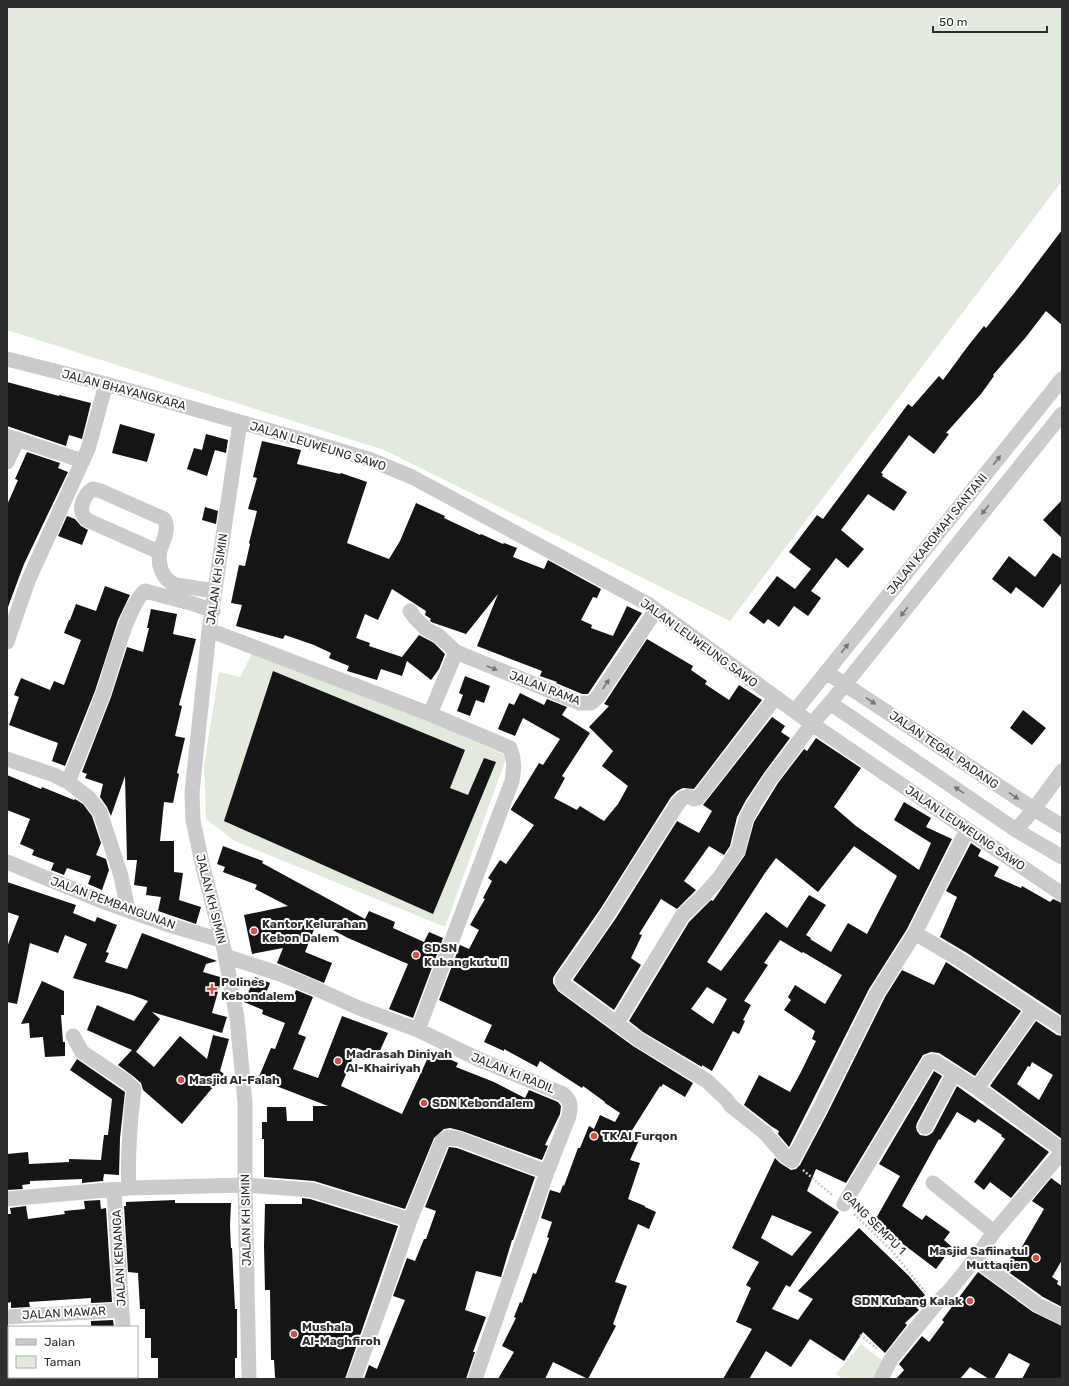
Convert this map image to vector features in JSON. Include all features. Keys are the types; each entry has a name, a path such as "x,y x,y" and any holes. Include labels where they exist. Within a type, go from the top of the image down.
{"street":[{"name":"JALAN BHAYANGKARA","path":"7,359 106,384 240,422"},
{"name":"JALAN KAROMAH SANTANI","path":"795,711 1062,379"},
{"path":"7,642 28,581 83,461 106,384"},
{"name":"JALAN KAROMAH SANTANI","path":"617,1023 682,916 704,895 730,864 738,850 749,811 771,778 812,724 1062,414"},
{"name":"JALAN KH SIMIN","path":"240,422 209,630 192,793 193,814 202,863 225,956 237,1018 245,1102 249,1379"},
{"name":"JALAN LEUWEUNG SAWO","path":"240,422 371,460 412,477 648,604 812,724 1062,894"},
{"path":"7,462 12,438 83,461"},
{"path":"1009,445 1026,460"},
{"path":"159,552 87,520 82,513 82,509 88,493 93,489 101,491 164,520 167,526 166,533 159,552 161,570 167,581 176,585 215,591"},
{"path":"68,782 103,693 131,610 139,595 145,590 194,604 212,611"},
{"name":"JALAN RAMA","path":"456,652 580,703 591,703 597,698 656,610"},
{"path":"410,611 426,628 438,636 456,652 430,714"},
{"path":"209,630 430,714 510,748 514,756 512,781 418,1030"},
{"name":"JALAN TEGAL PADANG","path":"826,672 1034,810 1062,826"},
{"path":"775,698 698,798 694,799 685,796 679,802 650,845 593,937 562,981 563,984 638,1039 707,1081 726,1098 731,1106 765,1133 784,1156 792,1161 877,993 915,933 968,830"},
{"name":"JALAN TEGAL PADANG","path":"830,703 1016,830 1062,857"},
{"path":"7,759 48,773 68,782 89,798 100,812 121,876 128,910"},
{"path":"1016,830 1034,810 1062,771"},
{"name":"JALAN PEMBANGUNAN","path":"7,862 107,903 169,925 221,940"},
{"path":"915,933 962,961 1062,1027"},
{"name":"JALAN KI RADIL","path":"225,956 280,974 359,1008 418,1030 478,1059 563,1094 568,1099 571,1106 569,1116 547,1172 475,1379"},
{"path":"977,1088 1034,1009"},
{"name":"JALAN KENANGA","path":"73,1036 82,1052 127,1082 134,1089 129,1146 122,1189 123,1326"},
{"path":"844,1204 929,1062 932,1061 936,1062 977,1088 1062,1151 994,1232 950,1290 935,1305 891,1359 881,1379"},
{"path":"925,1127 954,1073"},
{"path":"354,1379 410,1220 442,1141 448,1137 459,1139 547,1172"},
{"path":"933,1184 994,1232"},
{"path":"7,1199 122,1189 245,1185 312,1190 410,1220"},
{"path":"975,1259 1038,1305 1062,1317"},
{"name":"JALAN MAWAR","path":"7,1317 122,1310"}],"path":[{"name":"GANG SEMPU 1","path":"792,1161 844,1204 893,1252 935,1305"},
{"path":"860,1335 891,1359"}],"green space":[{"path":"7,7 1062,7 1062,181 730,621 384,450 7,330"},
{"path":"257,644 507,756 445,927 235,841 206,819 204,765 219,672 240,677"},
{"path":"861,1344 883,1361 876,1379 843,1379 836,1374"}],"building":[{"path":"1062,230 1062,325 1046,311 993,375 994,376 981,394 946,433 949,434 934,454 909,435 881,473 883,474 882,476 907,492 894,511 868,494 841,530 864,549 848,568 836,558 811,591 821,598 808,616 794,606 779,627 768,619 764,624 749,613 777,576 795,589 811,569 789,552 817,515 823,519 908,404 912,407 939,376 943,380 984,326 986,328 1015,292"},
{"path":"7,382 91,403 82,439 69,435 66,446 7,426"},
{"path":"120,424 155,434 147,462 112,453"},
{"path":"206,434 228,440 226,453 215,450 207,476 187,469 194,448 202,450"},
{"path":"262,441 301,450 297,464 341,473 367,482 347,543 389,559 400,541 416,503 445,516 444,518 480,535 481,534 503,544 504,543 517,548 513,557 544,569 548,560 601,589 597,598 593,597 581,620 592,625 591,628 613,636 627,606 642,613 588,694 582,694 540,676 542,671 477,646 498,594 466,634 431,622 431,619 425,615 426,611 392,589 378,620 365,614 356,638 370,643 369,646 402,657 419,635 434,643 445,654 439,669 431,680 407,661 402,676 381,669 377,680 347,671 349,666 329,658 331,653 314,645 285,635 283,639 236,626 242,605 231,603 239,565 245,566 257,511 248,509 257,478 253,477"},
{"path":"27,452 60,463 58,468 68,472 24,564 8,607 7,505 18,480 15,479"},
{"path":"1062,500 1062,538 1043,520"},
{"path":"205,507 218,511 216,524 202,520"},
{"path":"67,516 75,519 81,526 88,530 82,545 58,536"},
{"path":"1053,553 1062,559 1062,582 1043,608 1016,587 1011,594 992,579 1009,556 1035,577"},
{"path":"105,586 130,595 118,620 95,691 65,766 52,761 58,743 9,725 19,697 14,695 21,678 50,690 54,681 64,685 81,640 64,633 69,620 76,604 96,611"},
{"path":"151,609 177,614 173,634 196,639 179,705 182,706 175,736 185,738 177,773 179,774 173,803 164,802 160,841 174,841 174,872 183,873 179,900 201,907 196,924 158,911 161,897 146,895 147,887 134,885 137,860 127,860 125,776 111,816 100,797 103,784 85,778 87,774 82,772 111,697 127,647 143,652 149,628 147,628"},
{"path":"647,639 693,666 691,670 707,681 705,684 729,700 739,685 762,700 694,789 683,788 671,797 601,908 556,973 553,978 553,983 558,991 633,1046 693,1083 685,1097 663,1084 661,1087 660,1086 629,1135 639,1140 630,1160 640,1163 628,1199 656,1212 649,1229 638,1224 615,1282 627,1286 613,1324 616,1326 588,1379 553,1362 545,1379 498,1379 514,1352 502,1346 516,1318 514,1317 520,1302 522,1303 533,1273 536,1274 549,1238 547,1237 552,1222 541,1218 550,1190 560,1193 578,1148 580,1148 589,1126 594,1129 600,1115 615,1122 620,1113 583,1086 582,1088 540,1061 537,1067 504,1049 504,1051 484,1042 492,1025 439,1000 460,945 469,949 479,930 470,925 485,899 483,898 492,881 488,878 500,860 506,864 534,825 511,809 539,763 543,765 560,739 523,718 515,736 498,729 509,703 514,705 520,693 544,705 547,699 567,707 562,715 590,733 562,776 565,778 554,798 577,810 580,806 604,821 618,804 628,786 602,766 613,751 589,727 609,706 604,704"},
{"path":"273,671 465,750 450,788 468,795 484,758 496,762 433,914 224,821"},
{"path":"465,676 490,686 484,703 476,700 470,716 457,711 463,695 459,693"},
{"path":"1023,710 1046,728 1032,745 1010,728"},
{"path":"772,717 785,726 781,732 790,738 746,800 737,817 730,846 724,855 709,846 684,881 696,890 677,909 661,899 639,934 642,935 631,958 641,965 614,1010 573,980 616,918 677,821 699,833 712,811 703,805"},
{"path":"816,738 861,768 834,807 856,826 919,870 931,843 894,820 904,802 931,818 926,827 952,839 907,929 869,989 789,1147 778,1134 779,1131 744,1105 759,1075 790,1092 816,1041 812,1039 815,1031 784,1010 791,1000 788,997 795,985 825,1004 842,975 780,940 764,963 768,965 744,1001 751,1005 743,1020 745,1021 739,1034 733,1031 712,1071 702,1065 702,1067 643,1032 629,1021 689,922 711,900 713,901 745,855 754,822 778,783 804,749 807,751","holes":["854,846 897,876 867,934 848,923 831,952 810,939 811,938 806,935 826,905 809,895 787,928 766,912 721,971 707,962 776,858 818,892","707,987 727,999 713,1024 691,1009"]},
{"path":"7,775 41,789 42,787 74,800 75,799 83,804 92,816 101,843 96,855 106,859 109,870 102,890 88,884 91,876 67,868 64,875 51,870 54,863 32,855 34,850 20,844 30,819 7,810"},
{"path":"971,843 981,850 978,856 999,867 994,876 1021,888 1022,886 1050,902 1053,899 1062,903 1062,1016 967,953 940,937 957,897 946,891"},
{"path":"223,846 263,861 262,863 365,919 369,911 395,922 393,928 424,942 429,932 443,938 413,1018 389,1009 408,964 348,938 317,922 305,952 332,963 324,983 277,963 283,948 252,954 244,915 288,906 255,889 257,885 223,872 225,867 217,864"},
{"path":"7,882 76,905 73,913 95,922 97,917 117,925 106,952 109,953 105,962 127,969 142,933 217,961 206,964 203,972 220,977 221,981 212,1013 227,1017 222,1033 152,1012 160,1019 136,1052 154,1067 180,1036 207,1059 213,1035 229,1039 220,1071 224,1074 182,1124 143,1090 141,1083 118,1065 132,1050 87,1030 97,1005 134,1021 148,1001 73,978 87,944 65,935 58,953 30,943 17,1004 7,1002 7,947 19,916 7,912"},
{"path":"946,962 1021,1011 975,1076 939,1053 931,1052 923,1055 846,1183 816,1169 807,1191 839,1212 790,1287 786,1285 772,1309 798,1320 813,1299 798,1291 859,1228 908,1275 925,1295 914,1305 919,1310 905,1323 907,1325 885,1353 863,1332 844,1361 810,1339 791,1367 766,1351 749,1379 723,1379 752,1329 736,1322 751,1288 746,1285 759,1262 732,1248 775,1158 791,1170 796,1169 800,1165 885,997 902,970 934,985","holes":["772,1215 812,1232 792,1256 761,1238"]},
{"path":"255,977 270,983 266,993 291,1002 296,990 313,997 298,1034 306,1037 293,1069 318,1078 342,1016 388,1033 377,1057 357,1048 341,1086 402,1114 431,1051 458,1063 456,1067 494,1082 525,1098 529,1090 558,1102 561,1106 560,1114 545,1145 548,1146 542,1160 462,1131 450,1128 444,1129 434,1138 405,1209 314,1181 264,1177 264,1139 262,1139 262,1122 267,1122 267,1107 286,1107 287,1121 313,1121 313,1106 328,1106 258,1079 271,1048 275,1049 285,1023 262,1014 263,1010 244,1002"},
{"path":"42,981 64,991 64,1015 61,1015 63,1042 65,1042 65,1056 45,1057 43,1037 30,1038 29,1023 21,1024"},
{"path":"1036,1021 1057,1035 1062,1036 1062,1139 990,1086","holes":["1032,1062 1053,1075 1039,1100 1017,1084"]},
{"path":"77,1059 125,1092 120,1138 119,1175 104,1174 103,1181 82,1183 82,1179 30,1181 30,1184 22,1185 23,1189 7,1190 7,1154 28,1152 29,1164 69,1162 69,1159 101,1160 104,1135 108,1135 112,1099 70,1070"},
{"path":"934,1071 942,1076 917,1123 917,1131 920,1135 926,1136 933,1132 957,1086 1049,1152 1011,1198 990,1182 984,1190 974,1182 1005,1139 1001,1136 1002,1135 978,1119 975,1123 957,1112 940,1140 939,1139 902,1206 922,1220 926,1215 950,1232 944,1240 952,1247 936,1269 874,1222 900,1176 879,1164"},
{"path":"449,1147 457,1148 535,1177 512,1240 501,1277 476,1271 465,1310 486,1317 473,1352 475,1352 466,1379 364,1379 369,1365 377,1369 405,1300 393,1296 407,1258 415,1261 424,1239 426,1239 436,1211 425,1207"},
{"name":"Masjid Safiinatul Muttaqien","path":"1051,1178 1062,1186 1062,1260 1052,1277 1058,1281 1057,1284 1062,1287 1062,1307 1043,1297 1004,1269 1012,1255 1016,1257 1044,1209 1032,1201"},
{"path":"302,1198 310,1199 398,1226 345,1379 276,1379 275,1377 274,1360 271,1360 270,1290 265,1290 265,1204 302,1204"},
{"path":"100,1200 101,1209 106,1208 112,1302 91,1303 91,1298 29,1302 30,1307 11,1308 11,1302 7,1303 7,1214 11,1214 10,1208 26,1206 28,1219 65,1214 64,1211 85,1209 84,1201"},
{"path":"175,1200 175,1203 231,1203 231,1248 235,1309 237,1309 237,1358 235,1358 235,1379 158,1379 158,1358 151,1358 151,1338 145,1338 145,1309 140,1309 138,1273 128,1272 124,1206 126,1206 126,1202"},
{"path":"978,1272 1033,1312 1062,1326 1062,1379 1022,1379 1030,1364 1009,1353 994,1379 989,1379 970,1367 960,1379 896,1379 904,1370 899,1364 922,1336 929,1342 944,1322 942,1320"},
{"path":"113,1320 114,1326 91,1326 91,1321"}],"place":[{"name":"Kantor Kelurahan Kebon Dalem","path":"254,931"},
{"name":"SDSN Kubangkutu II","path":"416,955"},
{"name":"Polines Kebondalem","path":"212,989"},
{"name":"Madrasah Diniyah Al-Khairiyah","path":"338,1061"},
{"name":"Masjid Al-Falah","path":"181,1080"},
{"name":"SDN Kebondalem","path":"424,1103"},
{"name":"TK Al Furqon","path":"594,1136"},
{"name":"Masjid Safiinatul Muttaqien","path":"1036,1258"},
{"name":"SDN Kubang Kalak","path":"970,1301"},
{"name":"Mushala Al-Maghfiroh","path":"294,1334"}]}
